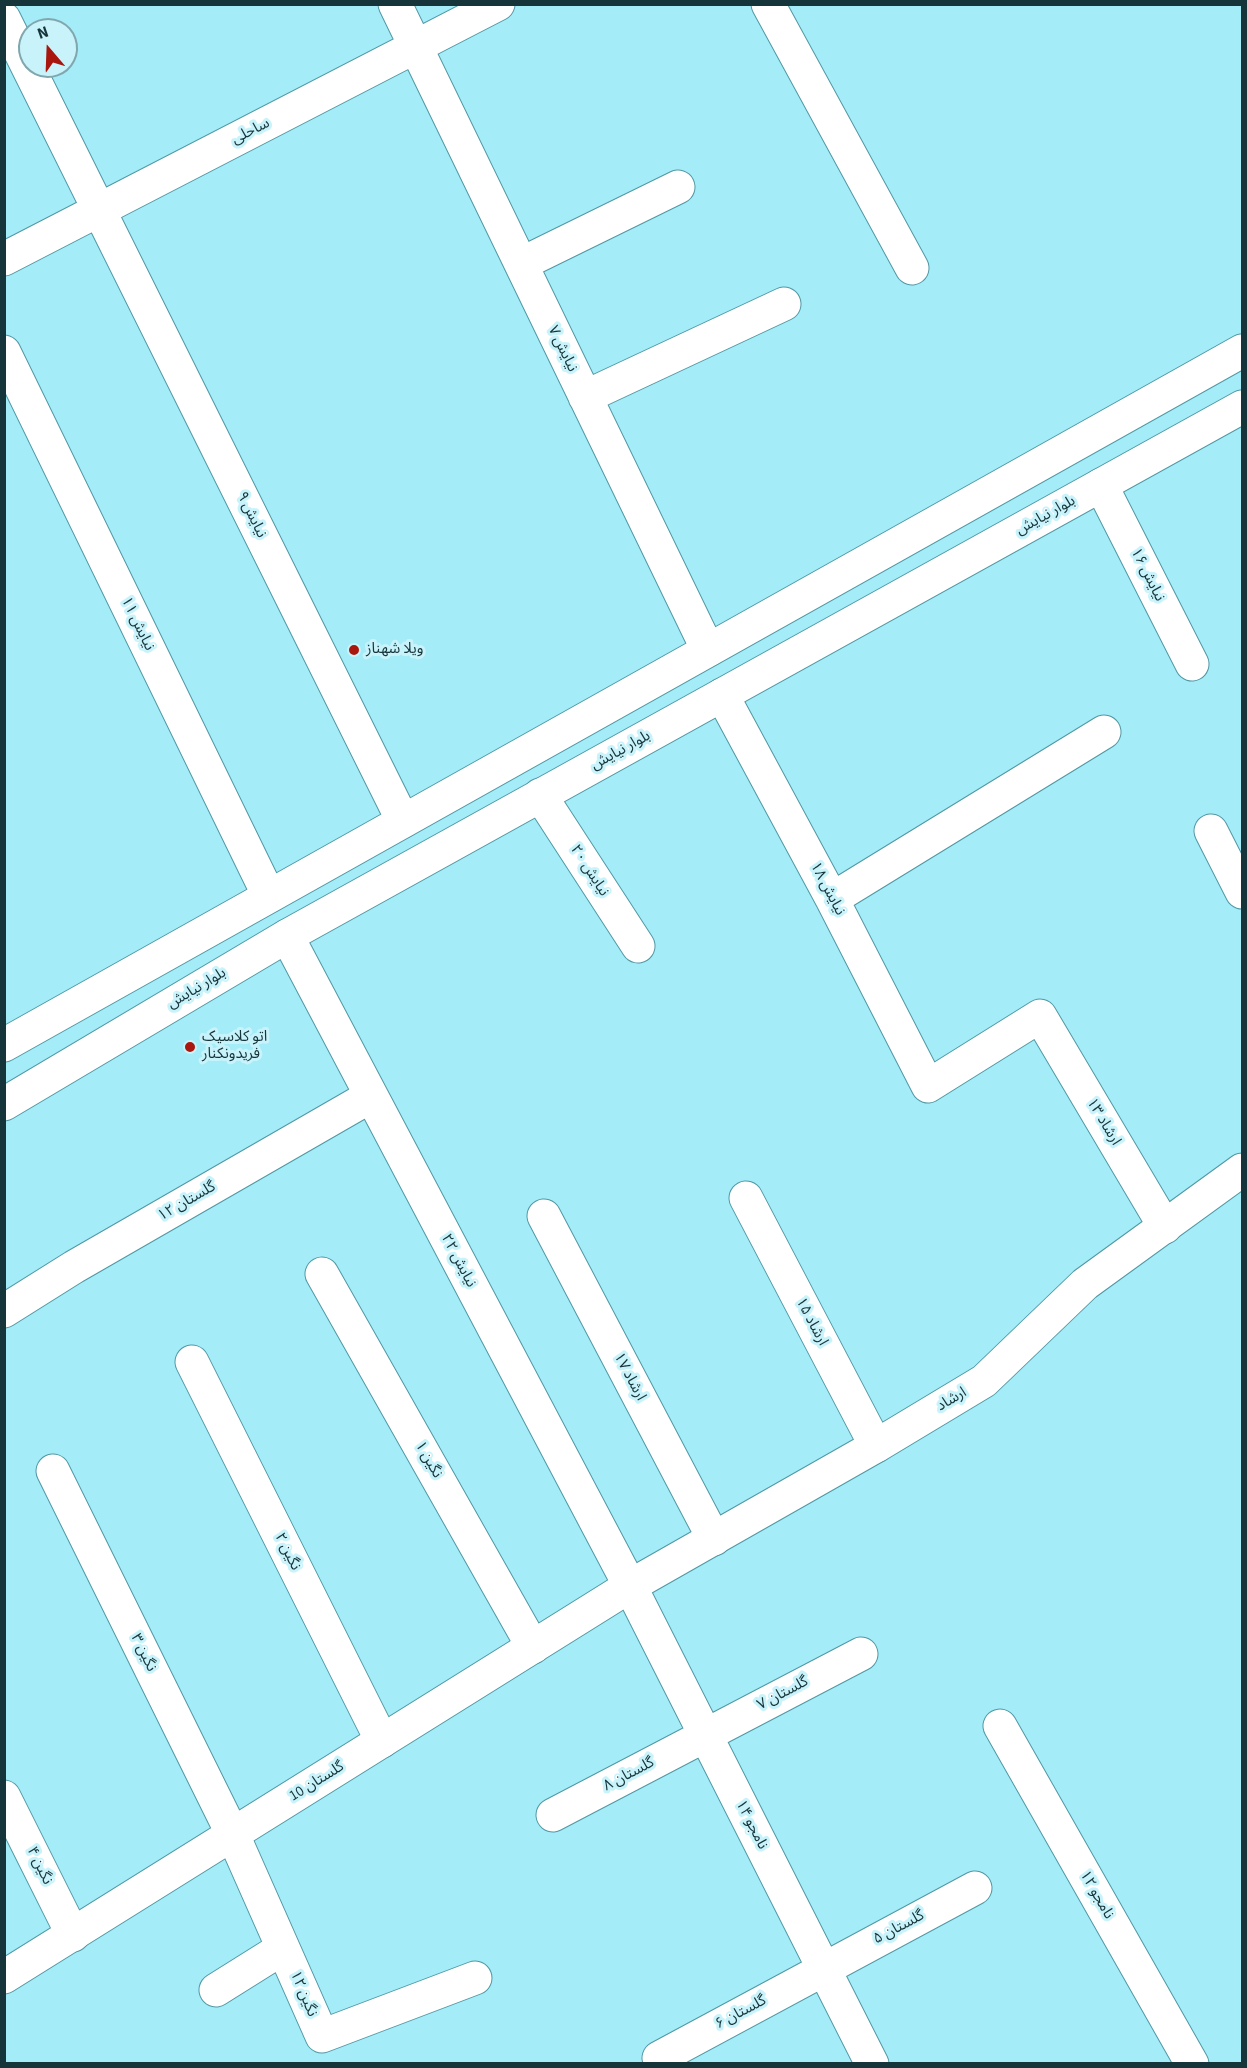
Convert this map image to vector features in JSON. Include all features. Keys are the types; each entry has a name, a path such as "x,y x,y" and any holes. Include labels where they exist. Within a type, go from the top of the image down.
{"street":[{"name":"نیایش ۷","path":"395,4 708,650"},
{"name":"ساحلی","path":"4,259 498,4"},
{"path":"768,4 912,268"},
{"name":"نیایش ۹","path":"4,19 403,821"},
{"path":"521,264 678,187"},
{"path":"585,397 784,304"},
{"path":"4,1045 1242,351"},
{"name":"نیایش ۱۱","path":"4,352 269,896"},
{"name":"بلوار نیایش","path":"4,1104 287,936 1242,407"},
{"name":"نیایش ۱۶","path":"1101,486 1192,664"},
{"name":"نیایش ۱۸","path":"722,695 832,899 928,1086 1040,1016"},
{"path":"832,899 1104,732"},
{"name":"نیایش ۲۰","path":"540,795 638,946"},
{"path":"1211,831 1242,892"},
{"name":"نیایش ۲۲","path":"287,936 630,1586"},
{"name":"ارشاد ۱۳","path":"1040,1016 1165,1227"},
{"name":"گلستان ۱۲","path":"4,1311 84,1262 371,1096"},
{"name":"ارشاد","path":"630,1586 876,1446 984,1381 1085,1284 1242,1170"},
{"name":"ارشاد ۱۵","path":"746,1198 876,1446"},
{"name":"ارشاد ۱۷","path":"544,1216 714,1539"},
{"name":"نگین ۱","path":"322,1274 533,1647"},
{"name":"نگین ۲","path":"192,1362 382,1741"},
{"name":"نگین ۳","path":"53,1471 233,1835"},
{"name":"گلستان 10","path":"4,1977 630,1586"},
{"name":"نامجو ۱۴","path":"630,1586 872,2064"},
{"name":"گلستان ۷","path":"706,1735 861,1654"},
{"name":"نامجو ۱۲","path":"1000,1726 1192,2064"},
{"name":"گلستان ۸","path":"553,1815 706,1735"},
{"name":"نگین ۴","path":"4,1797 73,1935"},
{"name":"نگین ۱۲","path":"233,1835 322,2036 475,1978"},
{"name":"گلستان ۵","path":"824,1969 975,1888"},
{"path":"216,1990 284,1948"},
{"name":"گلستان ۶","path":"659,2058 824,1969"}],"place":[{"name":"ویلا شهناز","path":"354,650"},
{"name":"اتو کلاسیک فریدونکنار","path":"190,1047"}]}
